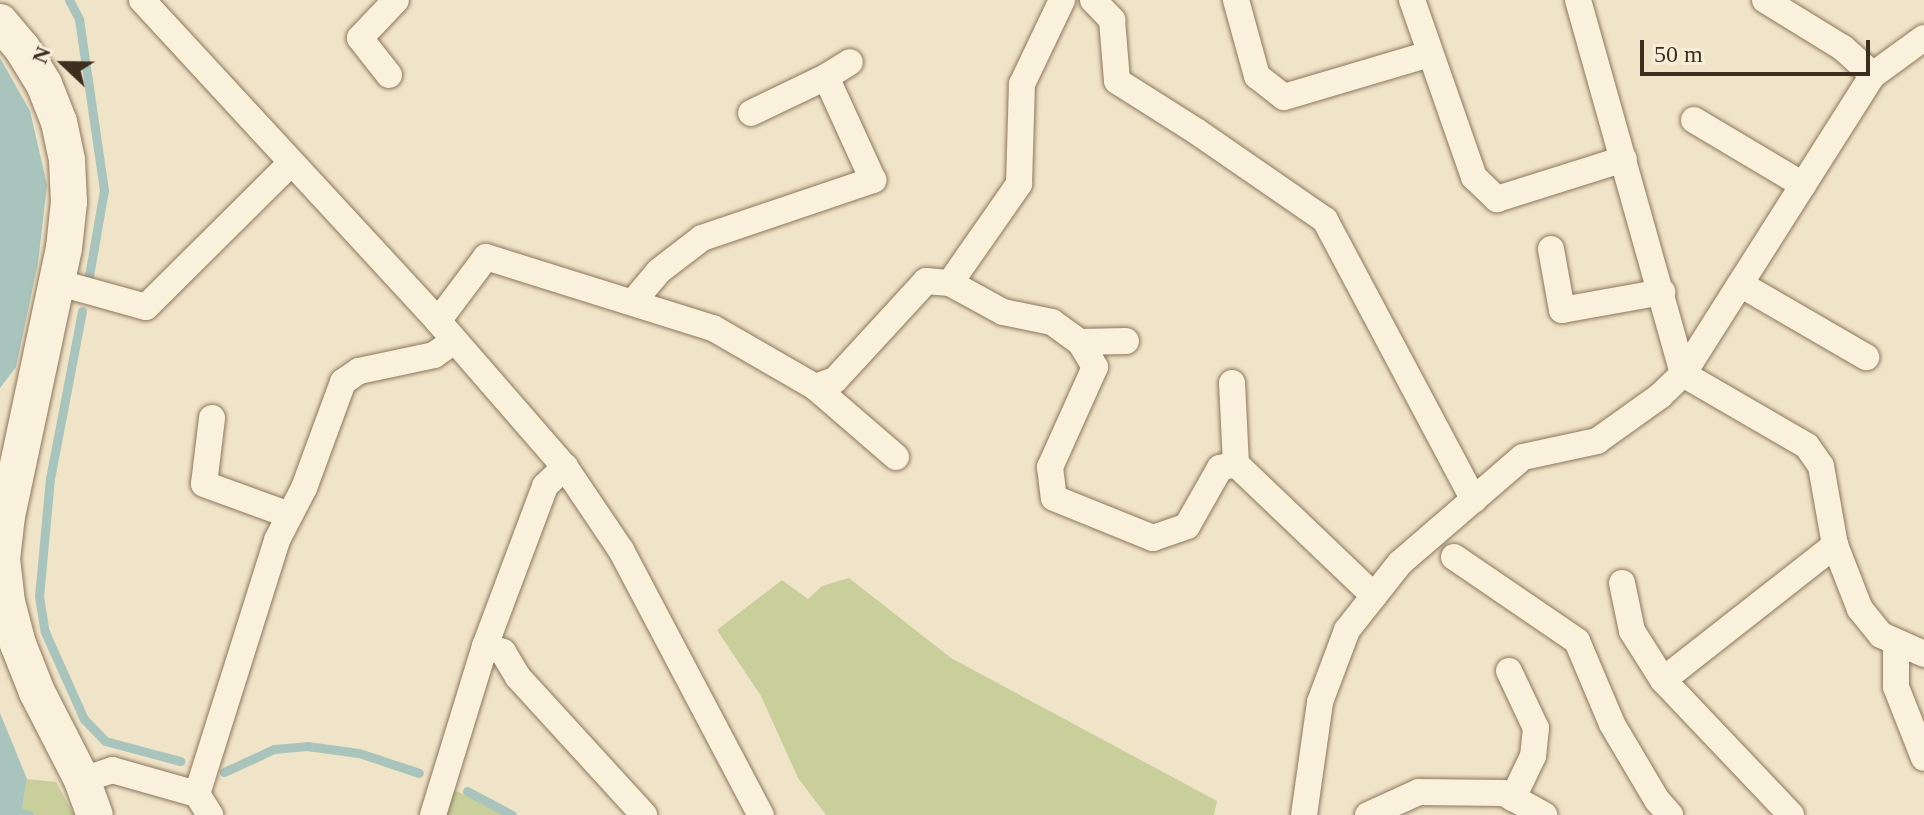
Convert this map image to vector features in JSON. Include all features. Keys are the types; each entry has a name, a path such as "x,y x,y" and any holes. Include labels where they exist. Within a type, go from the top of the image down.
{"street":[{"path":"389,75 360,38 396,0"},
{"path":"950,283 1019,184 1022,84 1062,0"},
{"path":"1093,0 1112,20 1117,81 1325,220 1474,500"},
{"path":"1236,0 1257,76 1284,97 1429,54"},
{"path":"1412,0 1474,177 1497,199 1624,159"},
{"path":"1578,0 1673,329 1683,374 1807,446 1821,466 1835,545 1860,609 1881,635 1924,654"},
{"path":"1765,0 1843,48 1873,75"},
{"path":"155,5 291,163 446,331 565,467 621,550 761,815"},
{"path":"0,22 22,48 44,84 64,147 69,202 56,282 21,441 2,559 7,602 18,644 37,692 82,780 95,815"},
{"path":"1304,815 1320,702 1347,630 1400,563 1523,457 1597,441 1660,396 1683,374 1873,75 1924,38"},
{"path":"751,113 850,62"},
{"path":"633,302 659,271 702,238 873,180 826,77"},
{"path":"1694,120 1803,185"},
{"path":"56,282 146,307 291,163"},
{"path":"1551,249 1562,310 1662,292"},
{"path":"82,780 112,770 203,805 277,540 304,488 343,382 359,371 434,355 486,257 713,328 815,387 896,457"},
{"path":"815,387 835,380 926,281 950,283 1003,312 1052,322 1080,342 1095,367 1050,467 1054,498 1153,538 1187,526 1220,468 1236,464"},
{"path":"1740,284 1866,357"},
{"path":"1673,329 1712,329"},
{"path":"1080,342 1126,341"},
{"path":"1232,383 1236,464 1374,596"},
{"path":"212,418 204,484 289,515"},
{"path":"433,815 485,646 545,486 565,467"},
{"path":"1663,680 1835,545"},
{"path":"1454,557 1577,641 1612,724 1657,800 1670,815"},
{"path":"1622,583 1632,631 1663,680 1791,815"},
{"path":"1896,643 1896,687 1924,758"},
{"path":"485,646 503,652 518,677 644,815"},
{"path":"1509,671 1536,728 1533,756 1513,798"},
{"path":"1368,815 1419,792 1504,793 1544,815"}],"green space":[{"path":"849,578 951,658 1217,801 1214,815 826,815 798,778 761,696 717,630 782,580 808,599 822,586"},
{"path":"27,779 56,782 74,815 21,815"},
{"path":"453,790 483,801 502,815 445,815"}],"water":[{"path":"0,58 30,111 47,185 38,263 16,367 0,388"},
{"path":"0,713 27,779 21,815 0,815"}],"waterway":[{"path":"69,0 79,19 104,190 88,282"},
{"path":"82,311 50,478 39,596 45,632 84,719 105,741 180,761"},
{"path":"224,772 274,749 307,746 359,753 419,773"},
{"path":"467,791 512,815"},
{"path":"21,813 29,815"}]}
